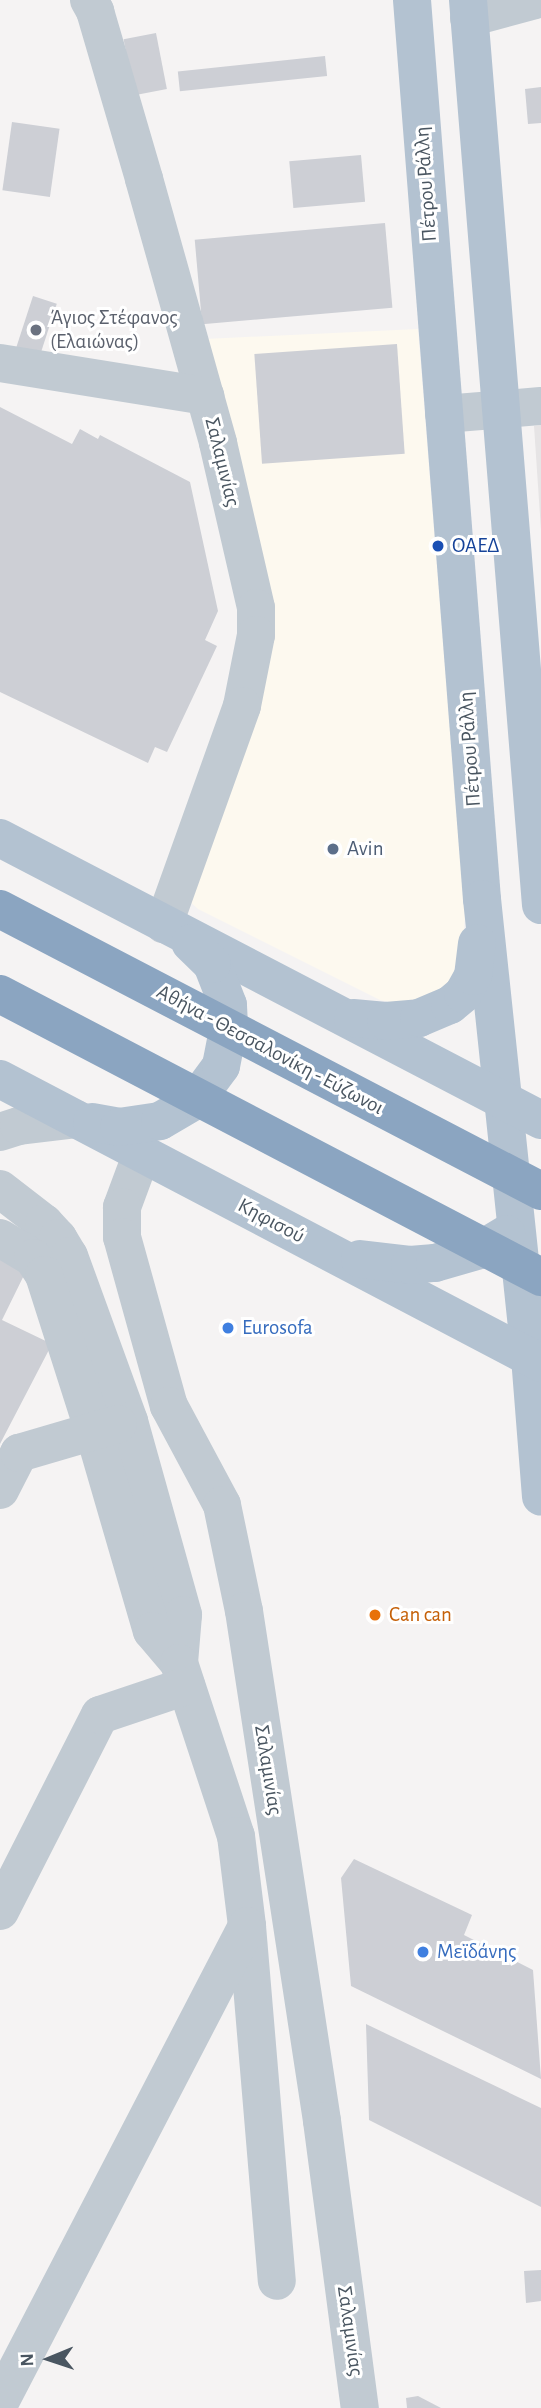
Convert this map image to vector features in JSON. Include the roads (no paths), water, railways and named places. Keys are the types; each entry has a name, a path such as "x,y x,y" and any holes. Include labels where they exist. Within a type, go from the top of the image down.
{"highway":[{"name":"Αθήνα - Θεσσαλονίκη - Εύζωνοι","path":"0,909 541,1193"},
{"path":"0,994 541,1277"}],"main road":[{"name":"Πέτρου Ράλλη","path":"412,0 482,899 516,1229 537,1353 541,1497"},
{"path":"469,9 501,408 536,774 541,905"},
{"path":"0,838 541,1120"},
{"path":"321,1007 356,1018 386,1021 419,1018 450,1006 463,994 473,976 482,899"},
{"path":"76,1119 118,1127 160,1121 196,1100 221,1066 229,1025 222,983 212,964 198,949 164,924"},
{"name":"Κηφισού","path":"0,1079 334,1254 537,1353"},
{"path":"334,1254 384,1263 435,1263 480,1250 516,1229 541,1193"}],"street":[{"name":"Σαλαμινίας","path":"89,0 95,11 137,153 205,396 253,583 256,635 247,685 230,745 164,924"},
{"path":"469,9 535,0"},
{"path":"0,363 205,396"},
{"path":"444,414 541,406"},
{"path":"0,1132 19,1126 76,1119"},
{"name":"Σαλαμινίας","path":"142,1153 122,1207 122,1237 169,1406 222,1505 244,1611 322,2121 360,2408"},
{"path":"0,1189 58,1238 69,1256 111,1426 152,1631 183,1674 236,1836 247,1926 277,2281"},
{"path":"0,1238 33,1258 44,1275 111,1426"},
{"path":"0,1490 19,1453 111,1426"},
{"path":"0,1911 100,1715 183,1674"},
{"path":"0,2402 247,1926"}],"place":[{"name":"Άγιος Στέφανος (Ελαιώνας)","path":"36,330"},
{"name":"ΟΑΕΔ","path":"438,546"},
{"name":"Avin","path":"333,849"},
{"name":"Eurosofa","path":"228,1328"},
{"name":"Can can","path":"375,1615"},
{"name":"Μεϊδάνης","path":"423,1952"}]}
